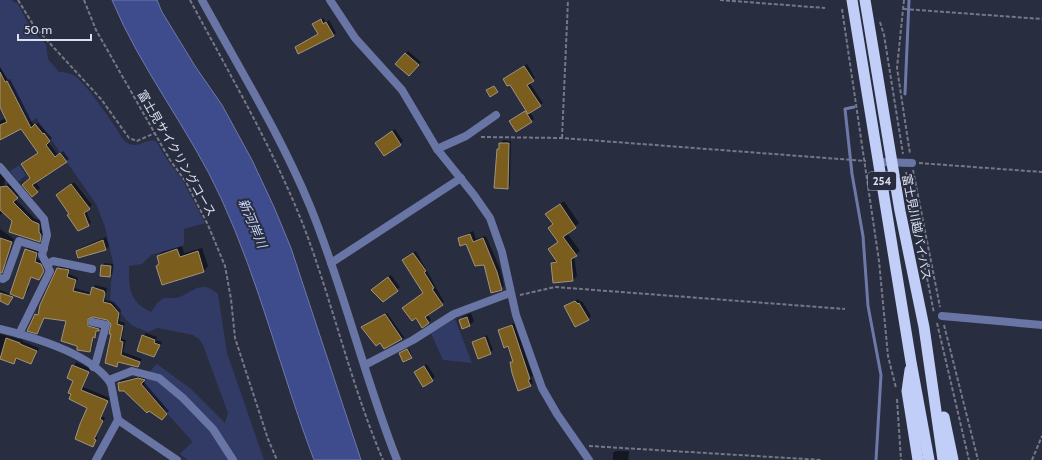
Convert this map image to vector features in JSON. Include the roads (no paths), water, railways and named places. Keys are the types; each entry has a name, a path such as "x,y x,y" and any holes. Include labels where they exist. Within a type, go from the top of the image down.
{"highway":[{"name":"254","path":"852,0 911,362 929,460"},
{"name":"富士見川越バイパス","path":"865,0 891,162 924,327 943,460"},
{"name":"254","path":"924,327 953,460"},
{"name":"254","path":"911,362 907,391 918,460"}],"street":[{"path":"202,0 291,163 310,207 331,263 386,433 397,460"},
{"path":"330,0 355,38 402,90 437,149 461,178 490,218 502,252 511,295 524,339 542,388 589,460"},
{"path":"437,149 466,136 496,115"},
{"path":"879,162 908,163"},
{"path":"0,167 44,219 46,235 42,255 50,271 20,334"},
{"path":"331,263 461,178"},
{"path":"0,278 3,279 6,277 19,241 44,249"},
{"path":"47,264 53,261 92,269"},
{"path":"365,365 413,340 454,314 511,295"},
{"path":"938,318 1042,325"},
{"path":"92,322 106,325 96,362 93,367"},
{"path":"0,329 20,334 66,350 93,367 109,380 118,420 96,460"},
{"path":"109,380 123,373 132,371 159,378 183,398 213,428 232,460"},
{"path":"118,420 177,460"}],"water":[{"name":"新河岸川","path":"112,0 157,0 162,12 195,66 222,105 252,160 291,248 361,460 314,460 259,295 235,230 221,198 195,148 137,51"}],"waterway":[{"path":"905,94 909,0"},
{"path":"854,107 845,109 852,174 863,236 868,306 881,375 876,460"}]}
